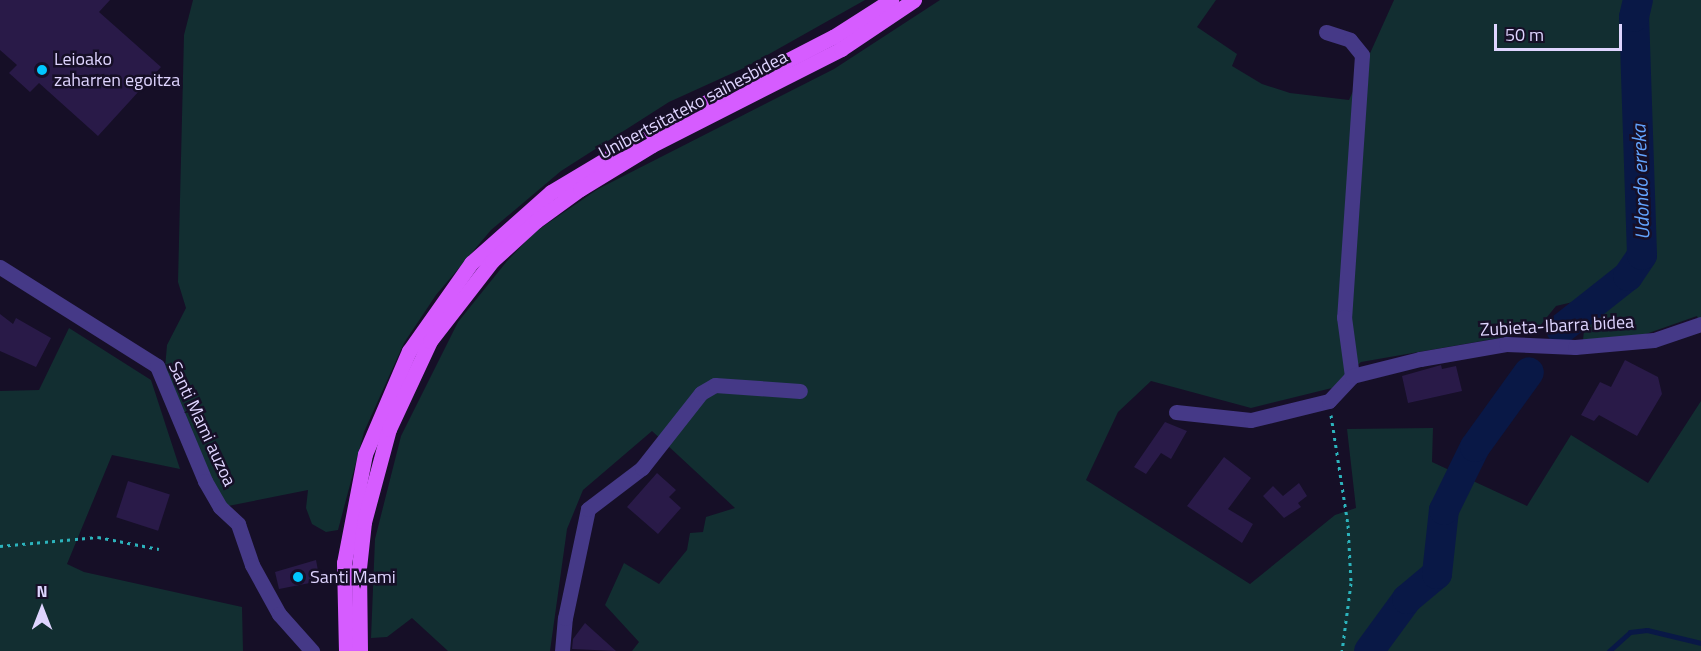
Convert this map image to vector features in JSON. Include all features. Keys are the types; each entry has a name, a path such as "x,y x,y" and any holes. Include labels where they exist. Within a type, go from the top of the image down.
{"main road":[{"name":"Unibertsitateko saihesbidea","path":"346,651 344,563 364,454 409,351 471,263 551,192 581,173 668,122 833,37 891,0"},
{"name":"Unibertsitateko saihesbidea","path":"360,651 359,568 364,522 389,429 430,341 492,261 536,221 580,189 652,145 841,49 914,0"}],"street":[{"path":"1176,412 1251,420 1329,401 1352,376 1344,317 1362,55 1350,40 1326,32"},
{"name":"Santi Mami auzoa","path":"0,267 158,366 205,481 220,507 238,524 252,565 279,614 312,651"},
{"name":"Zubieta-Ibarra bidea","path":"1352,376 1420,359 1506,344 1610,345 1654,340 1701,324"},
{"path":"562,651 569,595 588,509 642,468 701,393 715,385 800,391"}],"path":[{"path":"1329,401 1350,559 1351,583 1342,651"},
{"path":"0,546 99,537 159,549"}],"green space":[{"path":"193,0 865,0 746,67 669,102 561,171 491,230 436,295 404,343 364,432 338,530 326,532 312,524 306,508 308,490 228,506 218,494 165,368 167,345 186,308 178,282 184,35"},
{"path":"940,0 1216,0 1197,27 1237,54 1232,66 1262,84 1290,93 1349,100 1394,0 1701,0 1701,328 1697,316 1643,335 1583,340 1585,320 1577,301 1556,306 1539,327 1522,334 1361,362 1332,388 1251,408 1151,381 1118,412 1086,480 1250,584 1335,515 1356,508 1347,429 1433,428 1432,462 1527,506 1571,435 1648,483 1701,401 1701,651 632,651 639,642 605,605 624,563 659,584 687,550 690,533 703,532 706,517 735,508 652,431 583,490 567,529 550,651 448,651 412,618 387,637 371,638 375,539 401,436 458,322 507,261 535,232 598,189 834,69"},
{"path":"69,328 151,380 180,469 112,455 67,564 84,572 242,607 243,651 0,651 0,391 39,390"}],"building":[{"name":"Leioako zaharren egoitza","path":"0,0 110,0 99,12 161,67 98,136 39,83 30,92 9,73 17,65 0,50"},
{"path":"0,314 13,324 16,318 51,338 36,367 0,351"},
{"path":"1625,360 1658,377 1662,394 1637,436 1599,415 1594,421 1581,415 1600,382 1611,387"},
{"path":"1441,365 1442,369 1456,366 1462,391 1408,403 1402,376"},
{"path":"1165,422 1187,431 1171,459 1161,453 1146,474 1134,467"},
{"path":"1224,457 1251,478 1228,509 1253,524 1242,543 1187,506"},
{"path":"657,473 676,490 669,497 681,508 658,534 627,507"},
{"path":"128,481 170,495 158,531 116,517"},
{"path":"1299,483 1307,496 1298,503 1301,507 1284,518 1263,496 1273,486 1283,496"},
{"name":"Santi Mami","path":"316,560 320,581 279,589 275,572"},
{"path":"585,623 616,651 572,649 573,639"}],"waterway":[{"name":"Udondo erreka","path":"1561,329 1628,276 1642,255 1634,17 1638,0"},
{"name":"Udondo erreka","path":"1369,651 1407,599 1437,574 1444,510 1475,447 1529,372"},
{"path":"1609,651 1630,632 1647,630 1701,643"}],"place":[{"name":"Leioako zaharren egoitza","path":"42,70"},
{"name":"Santi Mami","path":"298,577"}]}
